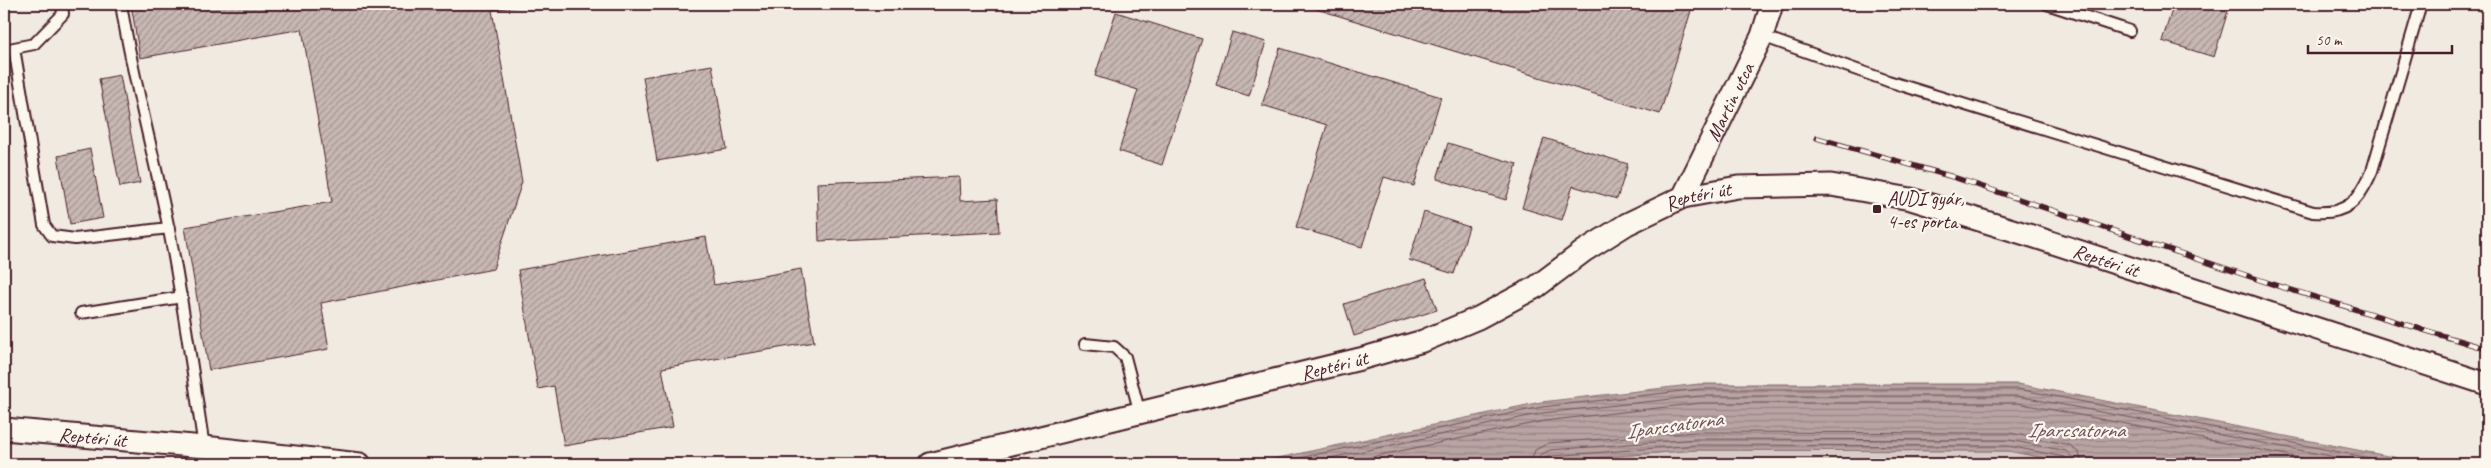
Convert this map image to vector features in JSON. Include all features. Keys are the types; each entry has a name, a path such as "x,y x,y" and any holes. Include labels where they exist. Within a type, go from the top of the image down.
{"street":[{"name":"Martin utca","path":"1683,197 1762,36 1772,4"},
{"name":"Reptéri út","path":"930,464 1140,414 1360,359 1423,341 1478,318 1536,287 1584,251 1627,224 1683,197 1738,187 1831,186 1911,199 2035,237 2487,384"},
{"name":"Reptéri út","path":"4,429 204,447 360,464"}],"lane":[{"path":"62,4 63,14 34,44 9,49 44,225 52,236 76,239 169,228"},
{"path":"121,4 130,60 169,228 182,297 204,447"},
{"path":"2047,4 2130,31"},
{"path":"1762,36 1888,81 2313,212 2330,213 2348,206 2362,194 2372,171 2421,4"},
{"path":"81,313 182,297"},
{"path":"1085,344 1114,347 1125,357 1140,414"}],"shaded area":[{"path":"1696,450 2009,451 2074,464 1539,464 1552,461"}],"water":[{"name":"Iparcsatorna","path":"1699,384 2018,384 2393,457 2417,464 2074,464 2009,451 1696,450 1553,461 1539,464 1250,464 1541,402"}],"building":[{"path":"131,4 535,4 492,10 522,182 493,269 321,303 329,349 209,370 185,227 332,202 302,29 140,58"},
{"path":"1300,4 1693,4 1660,114"},
{"path":"2174,4 2230,4 2214,57 2162,41"},
{"path":"1116,12 1202,39 1162,165 1119,151 1138,90 1095,76"},
{"path":"1232,32 1266,42 1249,96 1216,85"},
{"path":"1280,48 1441,97 1414,186 1384,177 1362,247 1296,227 1327,125 1262,105"},
{"path":"712,65 727,149 657,161 643,77"},
{"path":"120,75 140,183 120,187 99,79"},
{"path":"1544,138 1628,164 1617,199 1573,186 1562,220 1522,208"},
{"path":"1448,143 1517,164 1506,200 1437,179"},
{"path":"90,149 103,218 70,224 58,156"},
{"path":"4,173 8,195 4,196"},
{"path":"959,177 960,201 997,199 999,232 819,241 817,183"},
{"path":"1424,212 1469,227 1454,274 1409,260"},
{"path":"706,237 714,285 801,269 814,342 662,368 673,427 564,446 554,386 538,389 518,270"},
{"path":"1426,278 1437,310 1354,336 1344,304"}],"railway":[{"path":"1817,138 1953,177 2275,285 2487,349"}],"place":[{"name":"AUDI gyár, 4-es porta","path":"1877,209"}]}
